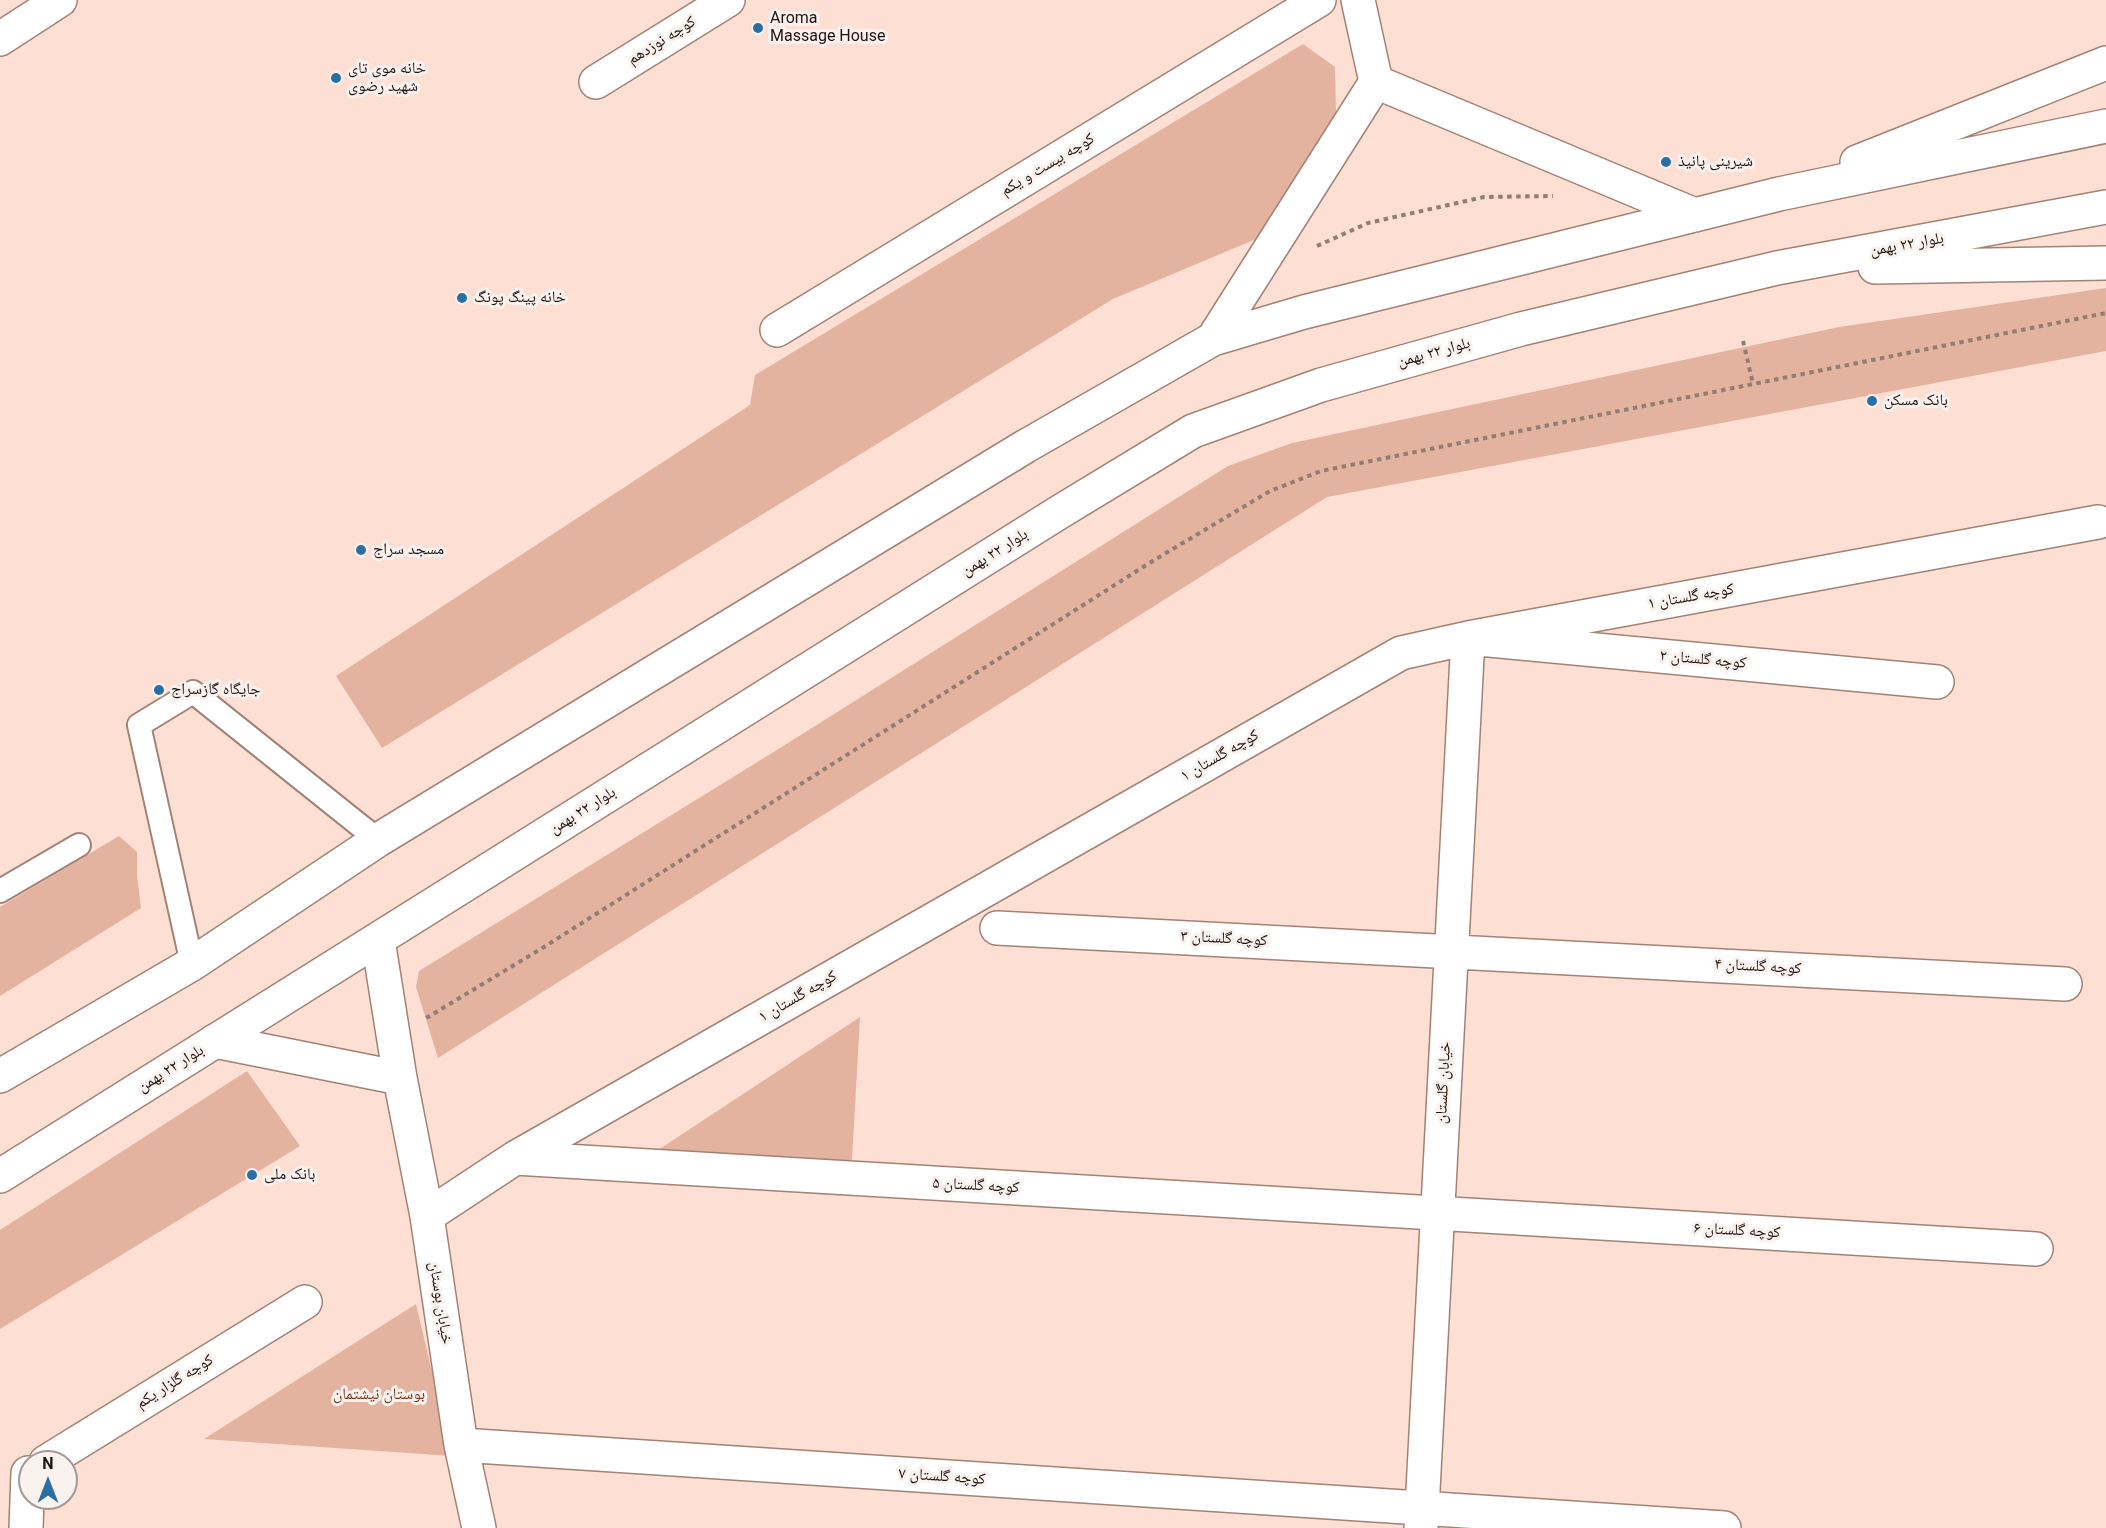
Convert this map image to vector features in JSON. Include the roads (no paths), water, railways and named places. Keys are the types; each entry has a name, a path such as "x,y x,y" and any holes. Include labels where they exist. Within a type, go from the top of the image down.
{"street":[{"path":"0,39 60,0"},
{"name":"کوچه نوزدهم","path":"596,82 728,0"},
{"name":"کوچه بیست و یکم","path":"777,330 1319,0"},
{"path":"1212,339 1376,82 1358,0"},
{"path":"1779,194 2106,63"},
{"path":"1376,82 1695,215"},
{"path":"0,1076 192,964 378,840 1026,446 1212,339 1304,312 1779,194 2106,126"},
{"name":"بلوار ۲۲ بهمن","path":"0,1176 1058,513 1193,431 1332,382 1521,329 1777,268 2106,207"},
{"path":"1777,268 2106,263"},
{"name":"کوچه گلستان ۱","path":"427,1216 515,1158 1401,653 1468,638 2098,522"},
{"name":"کوچه گلستان ۲","path":"1468,638 1937,682"},
{"name":"خیابان گلستان","path":"1422,1518 1468,638"},
{"name":"کوچه گلستان ۳","path":"997,928 1451,951"},
{"name":"خیابان بوستان","path":"378,940 400,1078 427,1216 461,1445 479,1528"},
{"name":"کوچه گلستان ۴","path":"1451,951 2065,984"},
{"path":"215,1041 400,1078"},
{"name":"کوچه گلستان ۵","path":"515,1158 1438,1213"},
{"name":"کوچه گلستان ۶","path":"1438,1213 2036,1249"},
{"name":"کوچه گلزار یکم","path":"66,1450 305,1302"},
{"name":"کوچه گلستان ۷","path":"461,1445 1422,1518 1724,1528"},
{"name":"کوچه گلزار یکم","path":"0,1492 18,1480"},
{"path":"26,1528 29,1510"}],"lane":[{"path":"192,964 139,725 193,692 378,840"},
{"path":"0,891 79,845"}],"place":[{"name":"Aroma Massage House","path":"758,28"},
{"name":"خانه موی تای شهید رضوی","path":"336,78"},
{"name":"شیرینی پانیذ","path":"1666,162"},
{"name":"خانه پینگ پونگ","path":"462,298"},
{"name":"بانک مسکن","path":"1872,401"},
{"name":"مسجد سراج","path":"361,550"},
{"name":"جایگاه گازسراج","path":"159,690"},
{"name":"بانک ملی","path":"252,1175"}],"park label":[{"name":"بوستان نیشتمان","path":"379,1395"}]}
